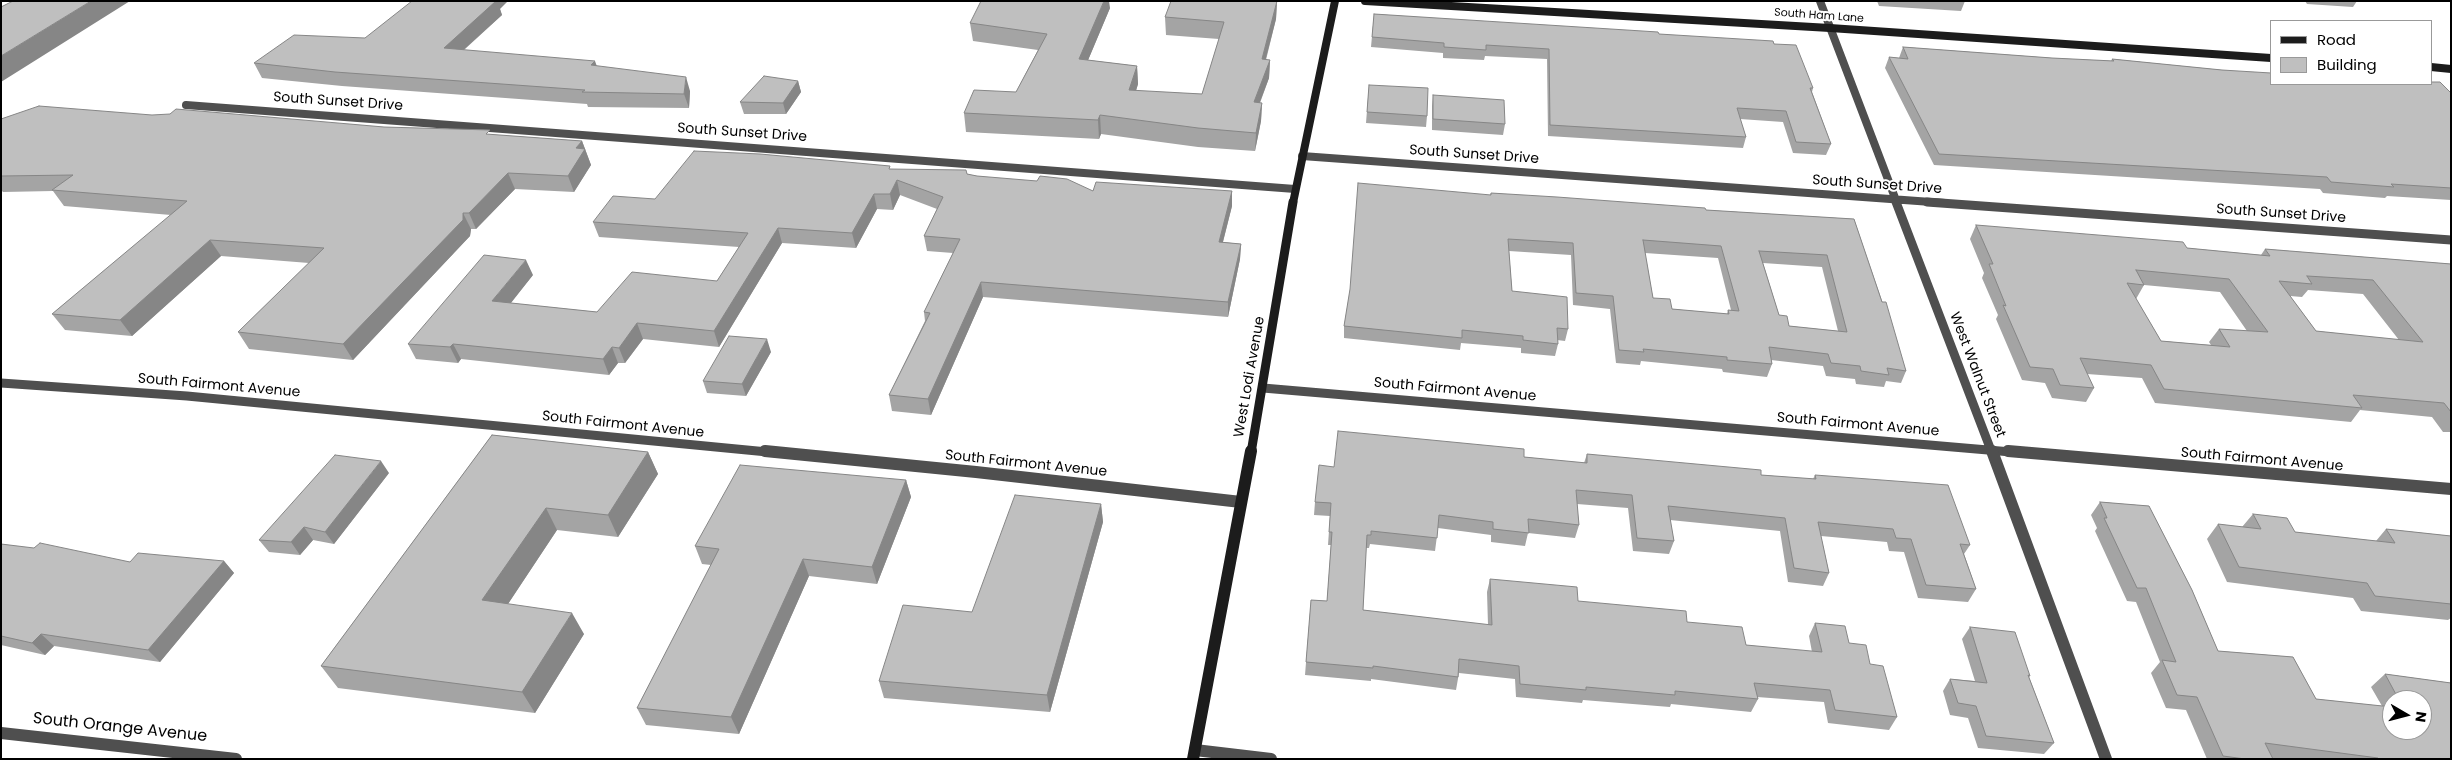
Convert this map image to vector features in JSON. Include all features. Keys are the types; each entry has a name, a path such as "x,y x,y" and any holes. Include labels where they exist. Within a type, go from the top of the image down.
{"main road":[{"name":"West Lodi Avenue","path":"1194,754 1263,388 1295,189 1335,1"},
{"name":"South Ham Lane","path":"1365,1 1830,28 2270,58"},
{"path":"2432,68 2451,69"}],"street":[{"name":"West Walnut Street","path":"1820,1 2106,759"},
{"name":"South Sunset Drive","path":"186,104 1295,189"},
{"name":"South Sunset Drive","path":"1302,156 2451,240"},
{"name":"South Fairmont Avenue","path":"1,383 187,396 425,418 976,472 1241,502"},
{"name":"South Fairmont Avenue","path":"1263,388 2451,489"},
{"name":"South Orange Avenue","path":"1,733 236,759"},
{"path":"1194,754 1272,759"}],"building":[{"path":"13,1 91,1 1,56 1,7"},
{"path":"412,1 496,1 444,48 595,61 591,65 686,77 684,94 582,92 585,90 335,72 254,63 294,35 365,38"},
{"path":"981,1 1104,1 1079,59 1137,66 1129,90 1202,94 1224,22 1165,17 1171,1 1277,1 1262,59 1270,60 1254,102 1262,103 1256,133 1198,128 1100,115 1098,120 964,113 974,90 1016,92 1047,34 970,23"},
{"path":"1374,14 1658,32 1659,34 1773,41 1774,44 1796,45 1813,88 1810,88 1831,144 1796,142 1786,111 1737,108 1746,137 1550,125 1549,49 1486,45 1486,50 1444,47 1444,43 1372,37"},
{"path":"1903,47 2114,61 2112,59 2270,73 2270,85 2432,85 2432,82 2440,82 2451,93 2451,188 2391,184 2394,187 2331,182 2327,177 1939,154 1889,57 1908,59"},
{"path":"764,76 798,81 783,103 740,102"},
{"path":"1369,85 1428,88 1427,116 1367,112"},
{"path":"1433,95 1504,100 1505,124 1433,119"},
{"path":"39,106 152,115 170,114 176,109 384,127 490,130 486,134 582,141 576,148 585,149 568,176 508,173 469,213 463,213 463,220 343,344 238,332 324,248 210,240 120,320 52,314 187,201 52,190 73,175 1,176 1,119"},
{"path":"694,151 760,154 890,166 889,169 966,170 967,174 977,176 1037,181 1040,176 1067,179 1093,191 1096,182 1232,191 1219,242 1241,244 1228,302 981,282 928,399 889,395 930,313 924,312 960,239 924,236 943,197 897,180 890,194 874,194 852,233 778,228 714,331 637,323 619,348 612,347 603,359 453,344 450,347 408,344 484,255 526,260 492,301 597,312 632,272 717,281 748,233 593,222 613,196 655,199"},
{"path":"1358,183 1491,195 1491,193 1557,197 1705,208 1706,210 1854,219 1882,302 1886,302 1906,371 1887,368 1889,375 1861,371 1860,366 1831,363 1828,354 1769,347 1772,364 1727,360 1727,357 1643,349 1644,352 1619,350 1613,296 1576,293 1573,243 1508,239 1512,291 1567,297 1568,329 1557,328 1558,344 1523,340 1523,336 1462,330 1462,338 1344,326 1350,289","holes":["1643,240 1721,246 1739,311 1728,310 1729,314 1672,309 1670,299 1653,298","1759,251 1827,255 1847,332 1789,326 1787,316 1779,315"]},
{"path":"1976,225 2183,242 2187,248 2270,256 2265,249 2451,264 2451,412 2444,403 2353,395 2362,408 2164,389 2151,365 2080,358 2094,388 2060,385 2053,369 2030,367 2003,305 2006,306 1989,264 1993,264","holes":["2136,270 2229,279 2268,332 2219,329 2230,347 2161,341 2127,283 2144,285","2307,276 2373,280 2423,342 2316,331 2279,281 2312,284"]},
{"path":"729,336 767,339 742,384 703,381"},
{"path":"1338,431 1524,449 1524,457 1587,463 1587,454 1761,470 1761,475 1816,479 1815,475 1948,485 1970,545 1960,544 1976,589 1926,585 1911,539 1896,538 1893,529 1818,522 1829,573 1794,568 1785,518 1668,506 1674,541 1637,538 1632,495 1576,490 1579,525 1528,519 1529,533 1493,529 1493,522 1439,515 1437,538 1371,531 1371,535 1367,535 1363,610 1492,625 1490,579 1577,587 1578,601 1686,611 1687,622 1742,627 1746,645 1822,652 1815,623 1845,626 1849,643 1866,645 1870,664 1883,666 1897,717 1835,710 1830,690 1754,683 1758,699 1675,691 1675,695 1586,687 1586,690 1520,684 1519,666 1459,659 1458,677 1373,666 1373,668 1306,662 1311,600 1327,601 1332,532 1329,532 1331,503 1315,502 1319,465 1334,467"},
{"path":"492,435 648,452 608,515 546,508 482,600 572,613 522,692 321,666"},
{"path":"335,455 381,461 325,532 304,527 291,542 259,540"},
{"path":"740,465 906,480 872,567 803,559 731,717 637,708 719,549 695,546"},
{"path":"1015,495 1101,504 1047,695 879,681 903,605 972,612"},
{"path":"2100,502 2149,506 2192,590 2218,651 2293,657 2316,699 2382,706 2382,740 2432,740 2432,690 2394,690 2385,674 2451,683 2451,759 2378,759 2265,743 2273,759 2245,759 2223,756 2197,697 2177,695 2162,660 2176,662 2146,588 2137,588 2104,518 2107,518"},
{"path":"2253,514 2287,518 2295,532 2395,543 2386,529 2451,536 2451,604 2375,596 2367,583 2239,567 2218,524 2261,529"},
{"path":"40,543 130,562 138,553 224,561 148,650 41,634 32,643 1,636 1,544 34,548"},
{"path":"1970,627 2015,632 2030,676 2028,675 2054,743 1986,736 1976,706 1958,703 1950,679 1987,683"}]}
